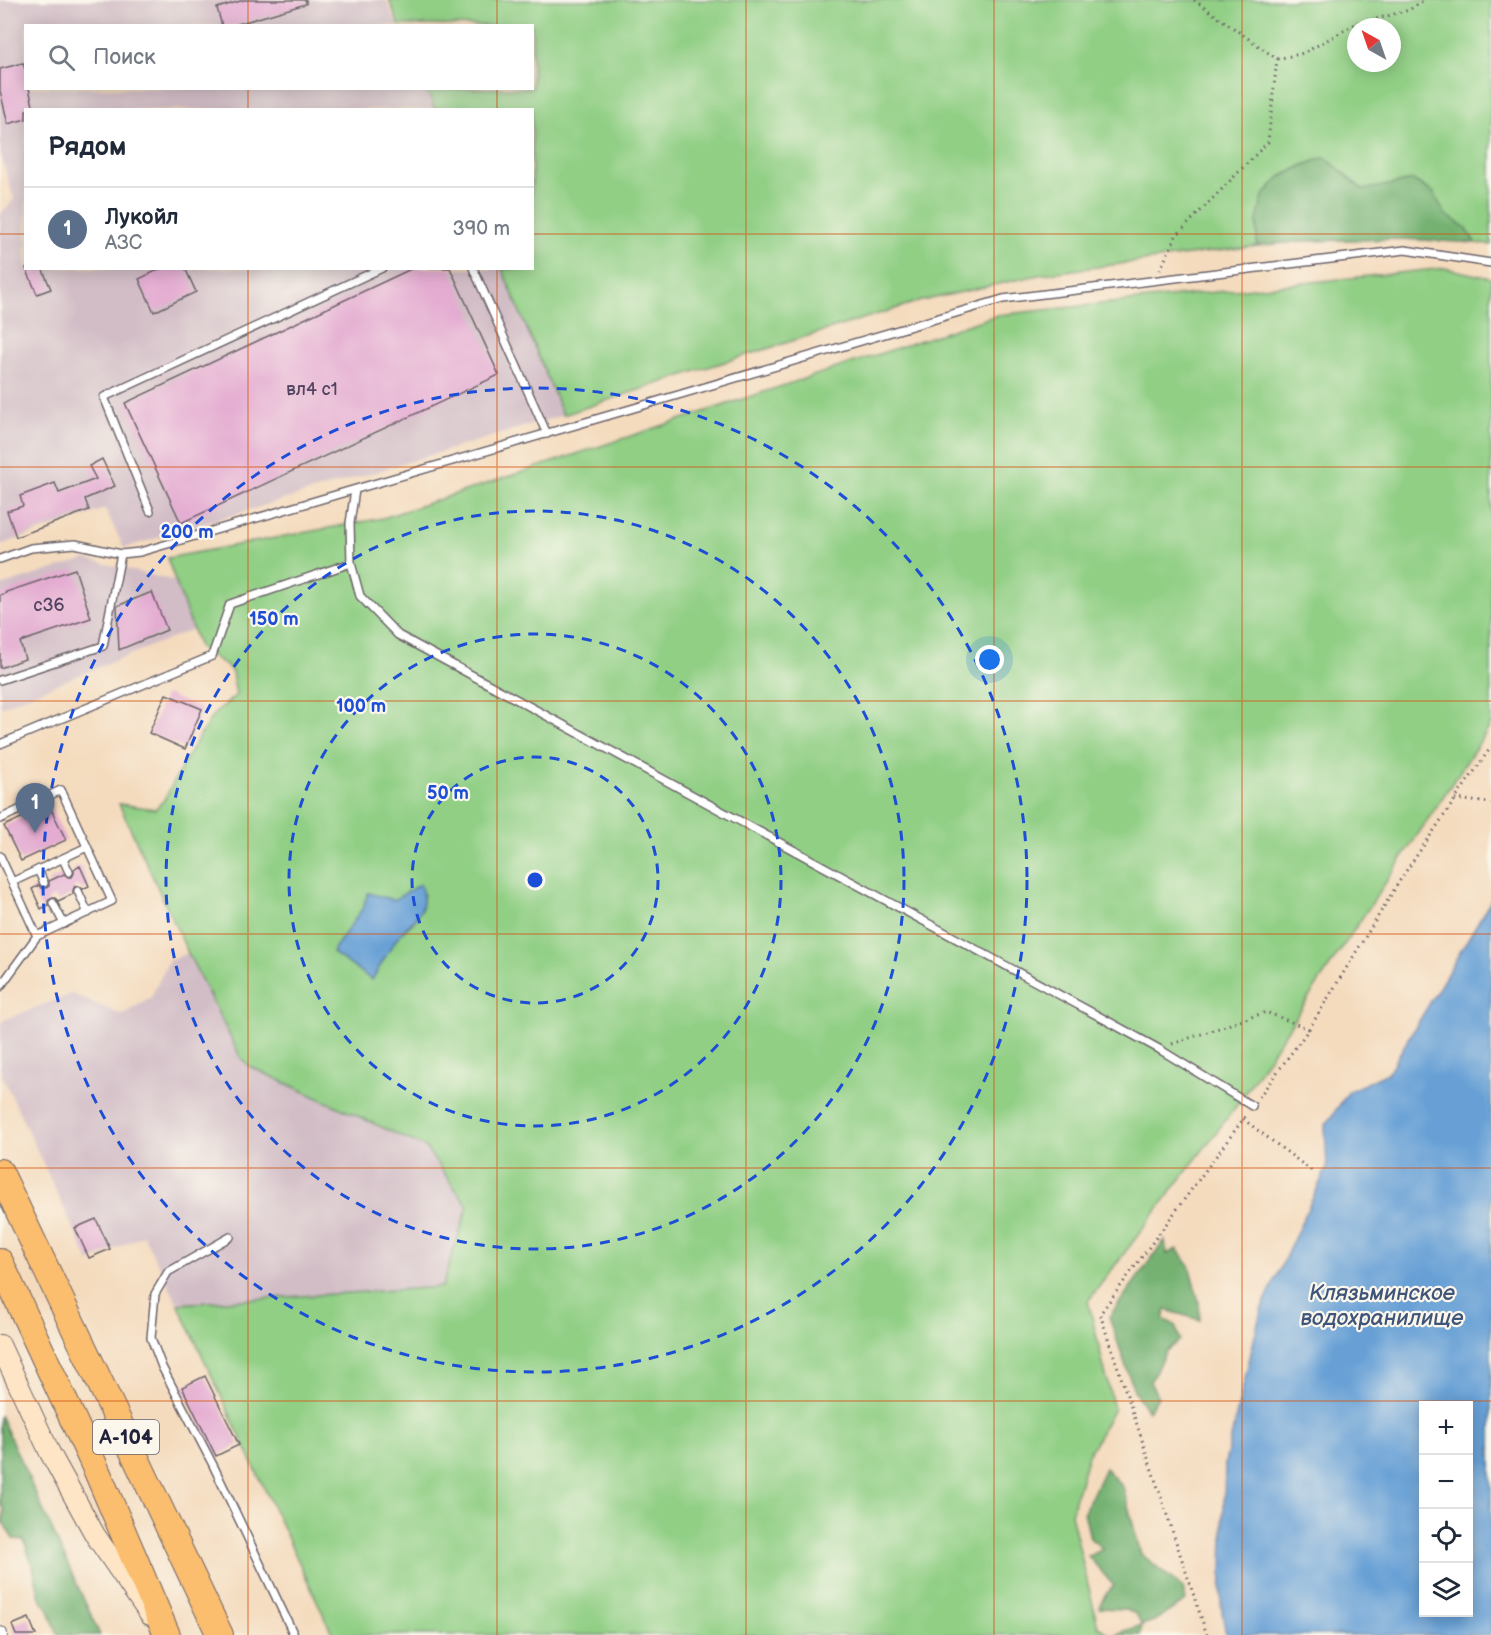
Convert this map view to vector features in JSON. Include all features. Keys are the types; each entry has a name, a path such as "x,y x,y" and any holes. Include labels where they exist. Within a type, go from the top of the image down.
{"highway":[{"name":"А-104","path":"0,1172 220,1635"},
{"name":"А-104","path":"0,1262 96,1469 165,1635"}],"main road":[{"path":"0,1160 16,1206"},
{"path":"0,1345 50,1453 95,1535 165,1635"}],"lane":[{"path":"0,559 31,548 75,544 121,554 140,552 1003,299 1405,250 1491,263"},
{"path":"150,511 104,397 378,270"},
{"path":"474,270 547,434"},
{"path":"355,490 350,523 351,563 360,596 398,635 1159,1049 1252,1106"},
{"path":"0,680 103,646 121,554"},
{"path":"0,744 212,656 230,604 351,563"},
{"path":"0,819 61,790 112,902 37,936 0,987"},
{"path":"12,882 87,847"},
{"path":"0,856 37,936"},
{"path":"63,859 69,872"},
{"path":"38,870 44,883"},
{"path":"78,891 88,913"},
{"path":"53,903 63,924"},
{"path":"230,1237 168,1272 155,1294 151,1338 162,1367 213,1465 294,1635"}],"path":[{"path":"1194,0 1277,59 1305,53 1354,25 1409,10 1424,0"},
{"path":"1155,279 1176,236 1269,142 1277,59"},
{"path":"1207,1635 1100,1314 1309,1029 1402,877 1491,747"},
{"path":"1455,799 1491,803"},
{"path":"1159,1049 1266,1012 1309,1029"},
{"path":"1243,1119 1312,1171"}],"shaded area":[{"path":"0,0 386,0 397,24 24,24 24,90 425,90 434,108 24,108 24,270 502,270 563,415 124,548 105,509 0,545 0,215 14,199 0,153"},
{"path":"86,559 175,581 193,629 0,707 0,586"},
{"path":"188,953 241,1058 251,1067 425,1147 469,1206 442,1287 178,1304 143,1235 89,1262 0,1071 0,1024 6,1019 72,994 122,1015 151,997 169,960"}],"green space":[{"path":"389,0 1491,0 1491,245 1475,243 1466,228 1445,214 1434,193 1413,180 1363,190 1325,157 1280,177 1257,220 1257,246 1043,274 917,302 563,415 502,270 534,270 534,108 435,108 426,90 534,90 534,24 399,24"},
{"path":"1325,157 1363,190 1413,180 1434,193 1445,214 1466,228 1475,243 1401,239 1304,241 1257,246 1257,220 1263,196 1280,177"},
{"path":"1445,268 1491,278 1491,725 1237,1105 1088,1301 1114,1409 1088,1455 1071,1514 1098,1626 1110,1635 333,1635 178,1304 442,1287 468,1206 425,1147 251,1067 241,1058 188,953 119,804 155,809 164,800 213,715 236,695 232,672 199,647 167,558 383,518 997,315","holes":["368,893 394,901 424,894 422,908 414,922 396,938 372,980 332,952 363,908"]},
{"path":"1165,1240 1167,1254 1177,1249 1189,1265 1199,1302 1200,1320 1166,1310 1163,1319 1175,1325 1180,1340 1166,1351 1150,1382 1158,1397 1148,1411 1135,1393 1109,1317"},
{"path":"0,1415 100,1635 58,1635 48,1608 40,1598 24,1540 13,1539 3,1522 4,1509 0,1503"},
{"path":"1105,1468 1123,1487 1141,1554 1183,1588 1186,1601 1154,1621 1142,1625 1136,1614 1123,1609 1099,1608 1105,1595 1114,1586 1088,1556 1103,1549 1090,1538 1084,1512"},
{"path":"1142,1625 1140,1635 1114,1635"}],"water":[{"path":"420,884 423,894 421,910 393,945 372,980 332,952 363,908 368,893 394,900"},
{"name":"Клязьминское водохранилище","path":"1491,900 1491,1635 1226,1635 1221,1606 1225,1463 1261,1310 1327,1167 1325,1126 1349,1091 1388,1073"}],"building":[{"path":"244,0 306,0 306,4 238,24 221,24 217,8"},
{"path":"23,63 24,90 29,90 34,108 24,108 24,120 8,124 0,91 0,69"},
{"path":"27,270 43,270 51,289 37,294"},
{"path":"158,270 186,270 196,292 154,312 139,279"},
{"path":"409,270 451,270 499,375 181,523 125,403"},
{"path":"102,459 115,486 85,499 89,510 16,537 7,511 23,506 20,496 55,483 59,493 96,479 89,466"},
{"path":"75,569 91,618 20,642 25,659 0,668 0,595"},
{"path":"152,592 167,630 119,650 117,606"},
{"path":"166,694 202,709 185,749 149,733"},
{"path":"49,805 66,840 21,861 4,826"},
{"path":"80,866 89,886 83,889 75,886 73,894 58,901 51,898 48,905 41,909 32,889 39,885 41,888 46,888 49,886 49,881 64,874 72,877 74,869"},
{"path":"96,1219 110,1249 89,1258 75,1228"},
{"path":"205,1376 239,1445 216,1456 182,1387"},
{"path":"29,1618 36,1635 16,1635 12,1625"}],"place":[{"name":"Лукойл","path":"35,833"}]}
